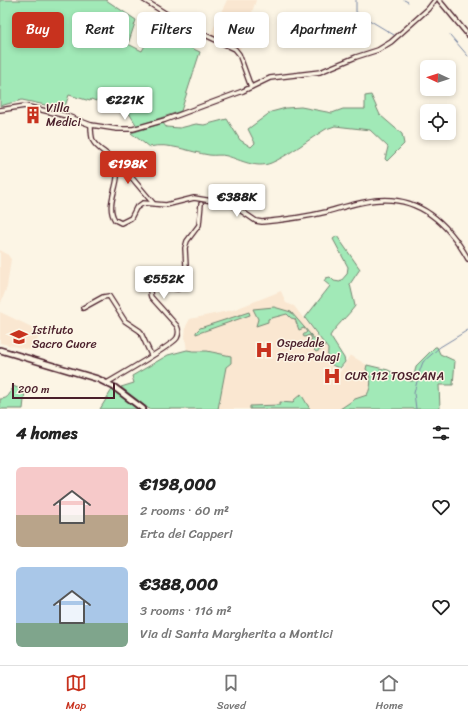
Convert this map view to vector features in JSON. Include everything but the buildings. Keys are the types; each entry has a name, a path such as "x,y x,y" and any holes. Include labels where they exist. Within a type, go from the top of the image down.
{"main road":[{"path":"0,350 107,382 143,409"}],"street":[{"path":"144,0 186,26 237,51 251,87"},
{"path":"0,110 25,106 67,116 91,125 117,129 132,129 165,120 251,87 270,78 320,72 356,57 378,50 391,42 428,9 435,0"},
{"path":"439,0 468,35"},
{"path":"91,125 94,144 113,159 132,178 153,203"},
{"path":"113,159 117,173 110,209 115,220 121,223 127,222 139,205 153,203 166,205 194,198 231,204 256,221 262,222 321,213 360,203 379,200 405,201 431,214 450,233 468,259"},
{"path":"107,382 174,341 178,332 175,323 151,297 150,291 153,286 157,284 178,289 187,284 185,248 199,225 201,204"},
{"path":"83,308 102,297 109,296 125,321 140,331 151,355"}],"shaded area":[{"path":"227,0 256,0 252,12 221,12"},
{"path":"214,27 214,37 210,35"},
{"path":"0,250 7,254 11,259 7,287 0,305"},
{"name":"Ospedale Piero Palagi","path":"281,291 286,303 294,306 328,350 327,359 336,372 340,372 350,355 367,365 366,369 371,377 370,388 367,395 355,399 340,409 218,409 226,367 231,363 214,352 200,350 187,351 185,337 186,326 190,319 233,310"},
{"name":"Istituto Sacro Cuore","path":"0,312 40,331 34,351 0,343"}],"green space":[{"path":"0,0 106,0 124,12 72,12 72,48 129,48 129,44 142,51 144,48 191,48 200,52 181,111 137,126 127,110 101,94 96,101 91,99 90,101 69,95 64,109 22,100 0,106"},
{"path":"129,15 136,20 129,41"},
{"path":"371,95 380,115 402,134 404,144 387,161 385,159 388,147 370,130 335,126 326,129 291,152 265,165 249,163 225,155 209,155 164,146 149,147 131,133 163,123 166,127 180,128 196,124 204,125 227,119 240,140 251,147 255,143 248,129 271,112 286,108 301,107 332,113 343,109 365,109 365,96"},
{"path":"337,236 360,269 350,284 355,306 330,336 344,358 345,362 340,368 331,364 328,356 328,349 305,318 330,286 324,281 326,278 330,277 334,281 340,282 347,274 348,267 333,239"},
{"path":"274,307 291,312 323,349 316,352 314,350 317,347 315,343 312,345 309,343 312,339 310,335 304,337 303,335 307,332 304,328 299,330 295,319 291,318 287,314 268,319 268,322 256,326 258,319 253,309"},
{"path":"249,312 250,315 196,334 200,328"},
{"path":"435,347 437,347 440,354 455,361 453,385 439,385 440,409 340,409 355,399 367,395 371,382 366,369 367,365 388,370 410,381 413,381 416,366"},
{"path":"187,350 207,351 231,356 231,363 226,367 218,409 149,409 121,387 134,383 132,376 168,355"},
{"path":"13,386 25,391 23,409 0,409 0,399 7,397"},
{"path":"113,388 138,409 100,409"},
{"path":"301,394 310,409 250,409 250,406 280,405 280,402 293,403 294,400"}],"waterway":[{"path":"356,0 356,12 394,35"},
{"path":"404,0 408,2"},
{"path":"450,35 468,56"},
{"path":"416,409 414,393 423,362 440,347 468,330"}],"place":[{"name":"Villa Medici","path":"33,115"},
{"name":"Istituto Sacro Cuore","path":"19,337"},
{"name":"Ospedale Piero Palagi","path":"264,350"},
{"name":"CUR 112 TOSCANA","path":"332,376"}]}
